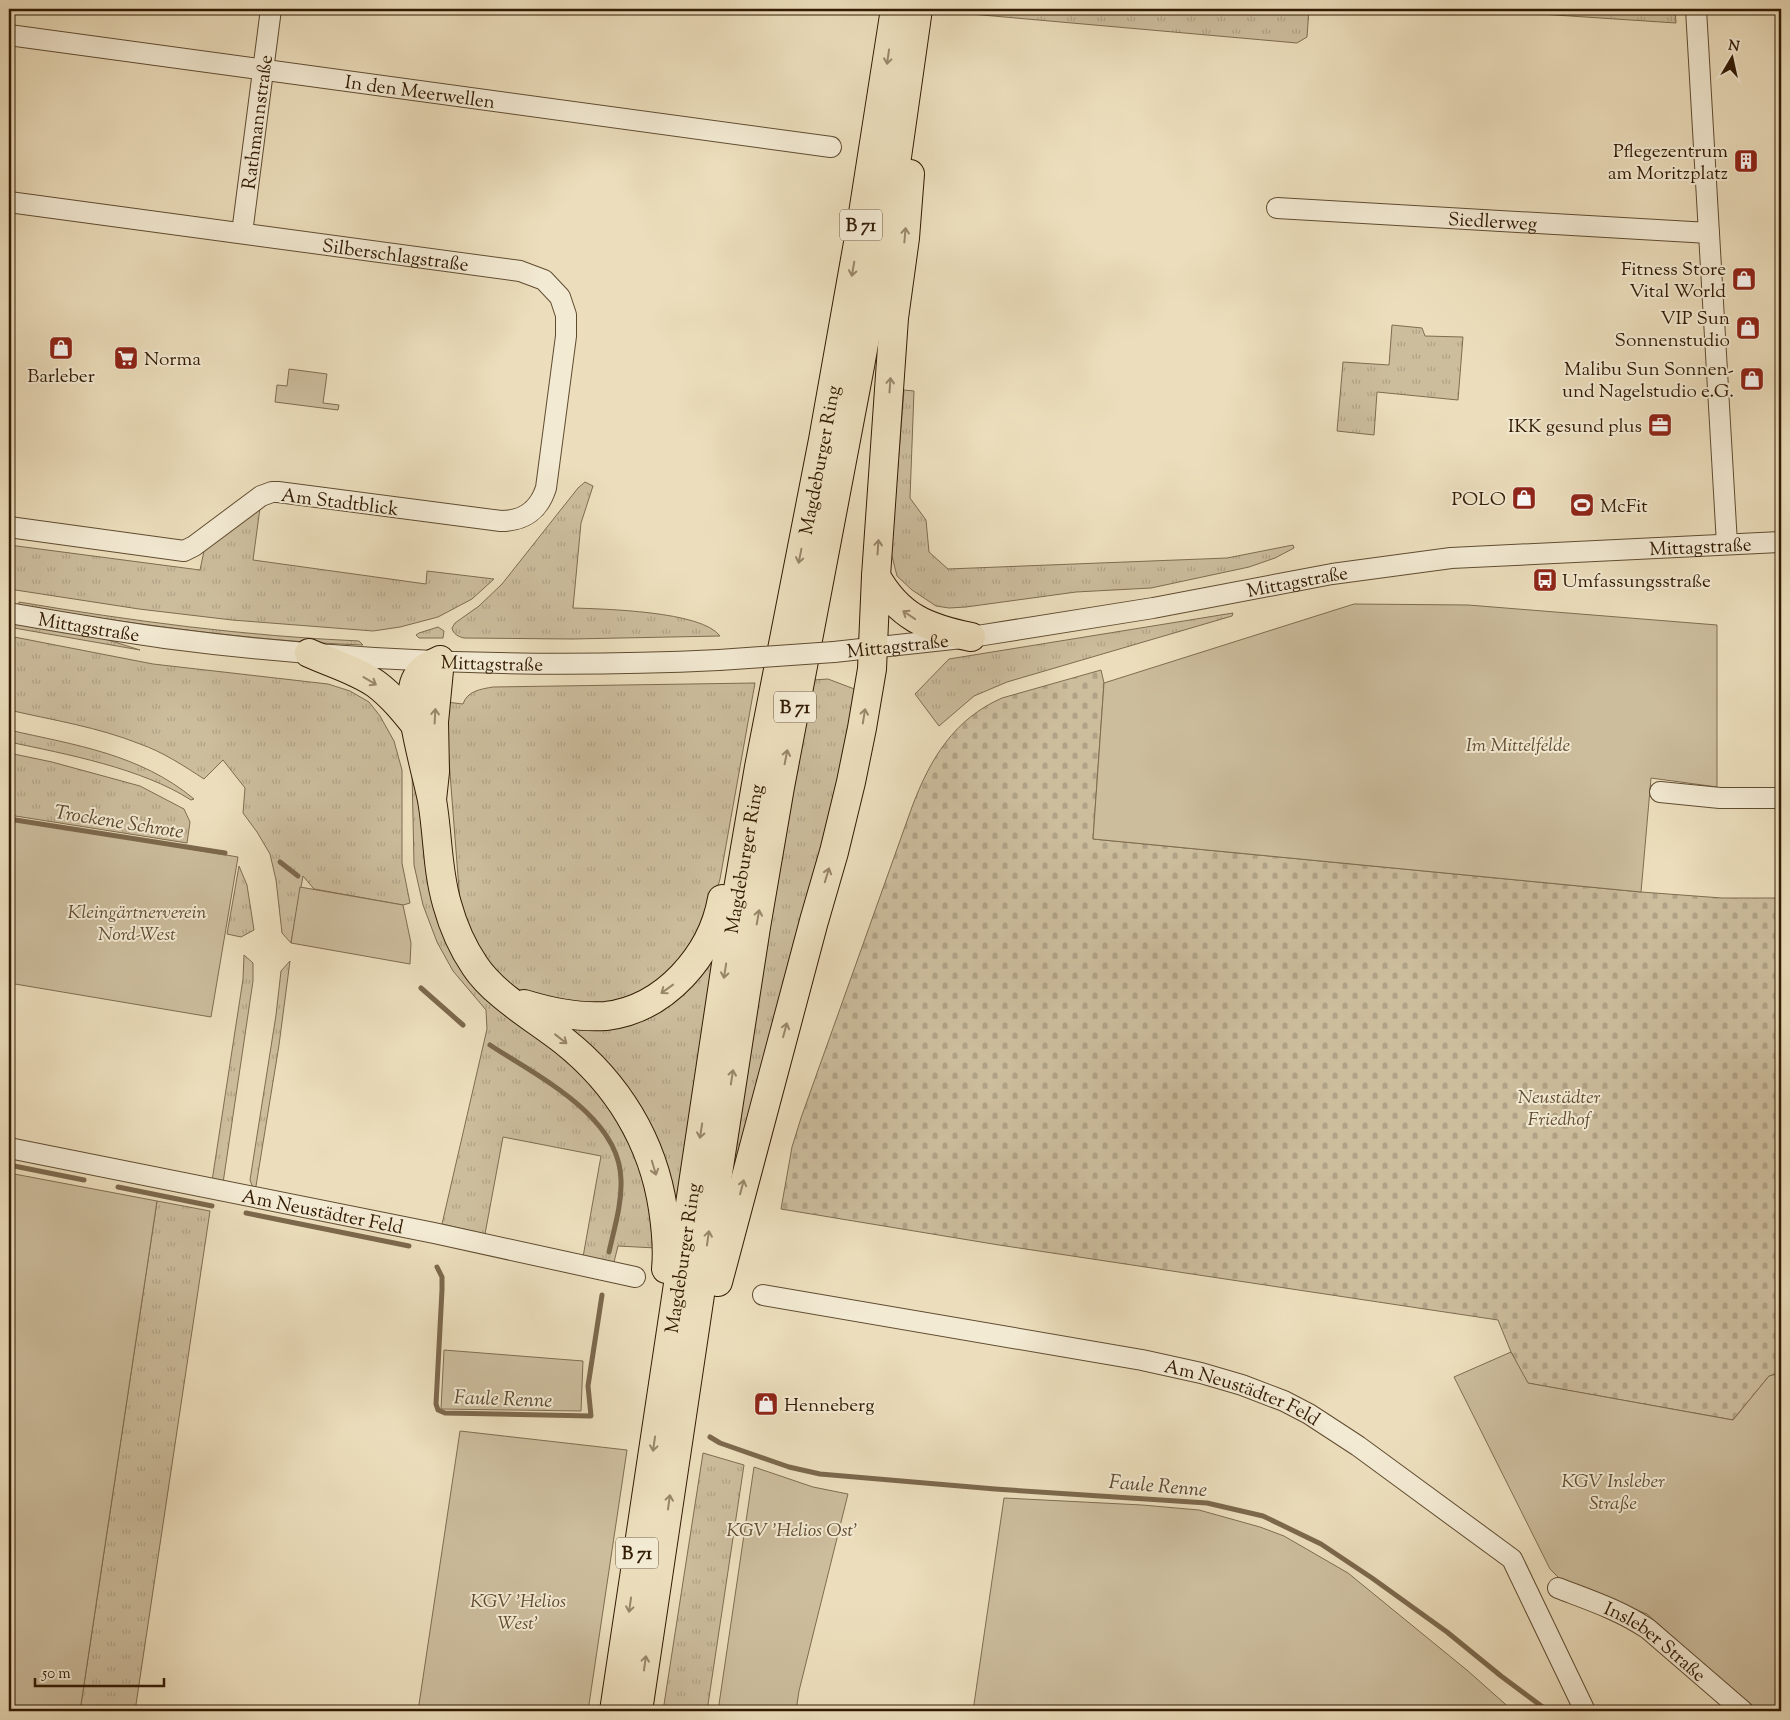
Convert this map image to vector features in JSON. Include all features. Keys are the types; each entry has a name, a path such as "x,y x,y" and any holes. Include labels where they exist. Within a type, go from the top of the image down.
{"highway":[{"name":"Magdeburger Ring","path":"638,1711 672,1401 732,924 759,767 861,226 894,9"},
{"name":"Magdeburger Ring","path":"614,1711 672,1401 780,787 878,269 897,156 918,9"},
{"path":"432,800 435,772 434,722 440,660 426,666 414,682 412,704 432,800 440,874 446,903 465,950 487,981 565,1042 598,1073 624,1105 636,1125 650,1156 660,1194 667,1238 666,1265 652,1368 672,1401 698,1387 725,1251 843,816 862,728 872,669 876,576 894,318 905,238 913,134 930,9"},
{"path":"876,576 884,592 905,613 927,625 971,637"},
{"path":"309,653 359,674 375,683 393,699 416,726"},
{"path":"508,998 540,1009 573,1016 608,1016 626,1012 641,1005 664,992 681,978 702,950 718,916 743,792 759,767"}],"street":[{"name":"Rathmannstraße","path":"242,233 271,9"},
{"path":"1696,9 1727,544"},
{"name":"In den Meerwellen","path":"9,35 831,147"},
{"name":"Silberschlagstraße","path":"9,202 520,271 544,280 560,297 566,315 566,336 546,488 536,508"},
{"name":"Siedlerweg","path":"1277,208 1709,233"},
{"name":"Am Stadtblick","path":"9,527 181,551 194,546 254,501 272,492 501,521 521,518 536,508"},
{"name":"Mittagstraße","path":"9,613 164,638 309,653 397,659 540,664 719,660 834,652 971,637 1153,608 1332,574 1442,559 1781,542"},
{"path":"1660,792 1720,798 1781,798"},
{"name":"Am Neustädter Feld","path":"9,1148 434,1233 635,1277"},
{"name":"Am Neustädter Feld","path":"763,1295 1149,1361 1242,1385 1295,1406 1322,1421 1358,1446 1512,1559 1585,1711"},
{"name":"Insleber Straße","path":"1558,1588 1616,1610 1648,1629 1742,1711"}],"green space":[{"path":"948,9 1309,9 1307,37 1297,43 948,12"},
{"path":"1464,9 1675,9 1676,23"},
{"path":"1392,325 1422,328 1425,336 1463,337 1458,400 1377,392 1374,435 1337,431 1343,362 1389,365"},
{"path":"289,369 327,374 323,403 339,405 338,410 275,402 277,385 287,386"},
{"path":"904,390 914,391 910,498 926,520 929,552 948,569 1227,558 1293,545 1294,548 1275,558 1249,567 1151,588 1076,592 966,607 949,608 936,606 912,590 897,576 891,552"},
{"path":"585,482 593,486 581,523 573,608 673,616 694,621 710,628 720,636 572,639 464,638 455,634 452,628 455,623 479,606 502,584 578,488"},
{"path":"260,508 253,560 426,584 427,571 494,579 472,599 438,617 400,627 373,631 232,620 139,609 9,589 9,545 200,570 204,551"},
{"path":"19,602 189,627 316,639 359,641 363,645 276,640 190,630 18,606"},
{"name":"Im Mittelfelde","path":"1354,604 1468,605 1717,625 1717,787 1651,778 1641,892 1093,839 1104,683"},
{"path":"1233,613 1232,616 1007,682 974,696 939,726 915,694 949,659"},
{"path":"15,624 102,638 140,650 14,628"},
{"path":"438,627 444,631 443,638 419,638 416,635 419,633"},
{"path":"9,636 153,664 328,684 350,691 369,702 380,716 394,741 402,770 402,863 410,903 403,905 314,889 303,876 291,943 282,933 276,880 270,854 243,813 245,788 223,760 204,779 165,755 124,738 91,728 9,710"},
{"name":"Neustädter Friedhof","path":"1101,670 1104,683 1093,839 1641,892 1722,898 1781,898 1781,1373 1769,1376 1733,1420 1527,1383 1511,1352 1498,1320 999,1245 781,1209 792,1147 801,1118 912,807 936,757 957,729 970,717 1002,698"},
{"path":"828,679 857,690 841,776 718,1246 754,1004 813,680"},
{"path":"755,683 720,879 702,934 651,991 590,1009 523,992 500,977 475,943 460,902 446,702 463,704 471,693 493,687"},
{"path":"9,730 106,753 129,761 152,771 194,799 191,800 149,779 126,771 78,757 9,742"},
{"path":"407,736 410,737 439,910 582,1071 612,1112 646,1176 656,1248 618,1246 613,1266 583,1257 601,1156 503,1137 485,1234 442,1224 487,1029 486,1010 453,971 437,942 423,905 414,865 412,771"},
{"path":"9,753 52,762 140,786 184,809 190,822 187,843 9,815"},
{"name":"Kleingärtnerverein Nord-West","path":"9,819 238,857 211,1017 9,983"},
{"path":"239,866 247,885 254,930 241,937 227,934"},
{"path":"300,887 403,905 411,943 410,964 291,943"},
{"path":"721,930 674,1236 667,1191 546,1017 606,1024"},
{"path":"244,955 253,963 253,981 223,1183 212,1181 243,979"},
{"path":"290,961 279,1045 254,1191 250,1180 276,1015 281,971"},
{"path":"9,1173 157,1201 80,1711 9,1711"},
{"path":"157,1201 210,1211 135,1711 80,1711"},
{"path":"444,1350 583,1361 581,1411 441,1409"},
{"name":"KGV Insleber Straße","path":"1511,1352 1528,1383 1733,1420 1769,1376 1781,1373 1781,1711 1757,1711 1647,1614 1561,1580 1550,1569 1454,1377"},
{"name":"KGV 'Helios West'","path":"460,1431 627,1450 588,1711 418,1711"},
{"path":"703,1453 744,1465 707,1711 663,1711"},
{"name":"KGV 'Helios Ost'","path":"754,1467 813,1487 848,1494 799,1691 796,1711 718,1711"},
{"path":"1004,1498 1199,1510 1260,1527 1284,1536 1348,1573 1468,1671 1513,1711 973,1711"}],"waterway":[{"name":"Trockene Schrote","path":"9,819 225,853"},
{"name":"Trockene Schrote","path":"280,862 298,876"},
{"name":"Trockene Schrote","path":"421,988 463,1025"},
{"name":"Trockene Schrote","path":"490,1045 552,1084 573,1100 592,1117 607,1136 617,1157 621,1180 619,1207 609,1252"},
{"name":"Faule Renne","path":"9,1165 84,1180"},
{"name":"Faule Renne","path":"118,1187 212,1206"},
{"name":"Faule Renne","path":"246,1213 409,1246"},
{"name":"Faule Renne","path":"437,1267 442,1277 442,1290 436,1404 438,1410 445,1413 591,1416 588,1386 602,1295"},
{"name":"Faule Renne","path":"710,1437 720,1443 789,1467 820,1474 995,1489 1207,1503 1263,1516 1321,1544 1372,1578 1447,1632 1548,1711"}],"place":[{"name":"Pflegezentrum am Moritzplatz","path":"1746,161"},
{"name":"Fitness Store Vital World","path":"1744,279"},
{"name":"VIP Sun Sonnenstudio","path":"1748,328"},
{"name":"Barleber","path":"61,348"},
{"name":"Norma","path":"126,358"},
{"name":"Malibu Sun Sonnen- und Nagelstudio e.G.","path":"1752,379"},
{"name":"IKK gesund plus","path":"1660,425"},
{"name":"POLO","path":"1524,498"},
{"name":"McFit","path":"1582,505"},
{"name":"Umfassungsstraße","path":"1545,580"},
{"name":"Henneberg","path":"766,1404"}]}
